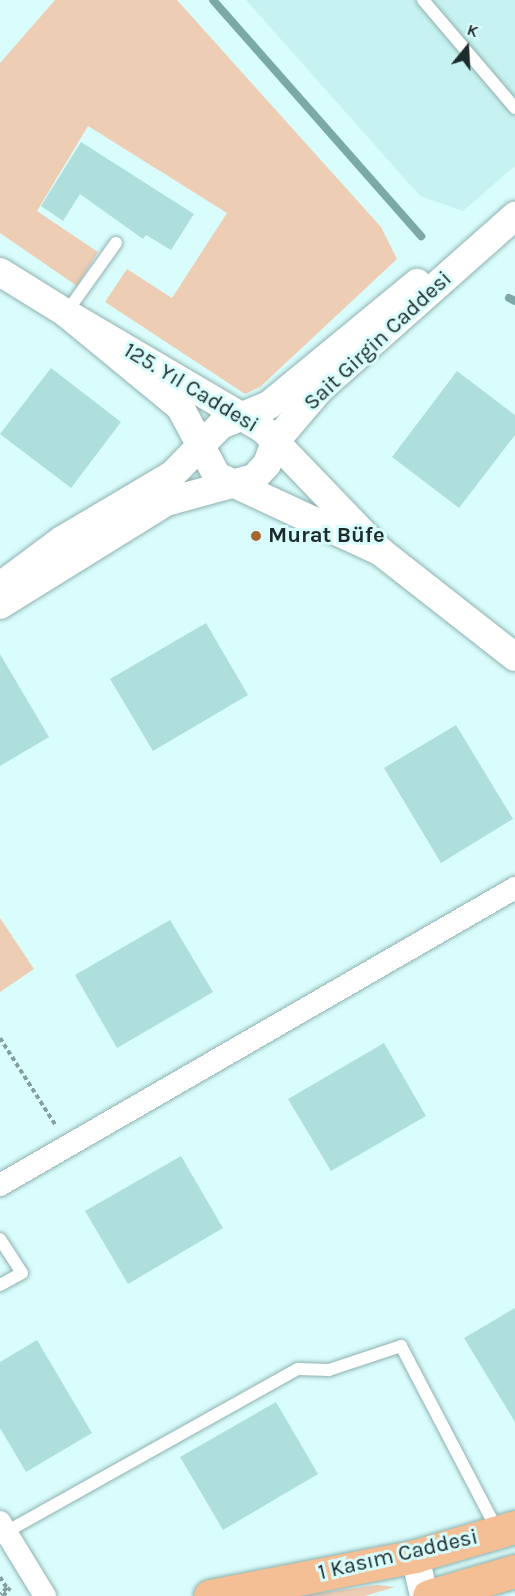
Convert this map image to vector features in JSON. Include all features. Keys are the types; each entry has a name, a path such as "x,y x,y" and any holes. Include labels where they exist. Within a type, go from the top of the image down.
{"main road":[{"name":"1 Kasım Caddesi","path":"210,1596 415,1556 506,1529"},
{"name":"1 Kasım Caddesi","path":"429,1596 515,1571"}],"street":[{"name":"Sait Girgin Caddesi","path":"0,586 62,540 172,475 198,446 238,414 270,405 370,317 515,214"},
{"name":"Sait Girgin Caddesi","path":"0,605 166,502 254,478 267,464 275,442 320,389 515,214"},
{"name":"125. Yıl Caddesi","path":"0,272 238,414 275,442 381,552 515,657"},
{"name":"125. Yıl Caddesi","path":"66,313 180,407 198,446 217,476 381,552"},
{"path":"0,1185 515,888"},
{"path":"3,1527 45,1596"},
{"path":"415,1556 424,1596"}],"lane":[{"path":"423,0 515,108"},
{"path":"66,313 116,243"},
{"path":"0,1239 22,1273 0,1285"},
{"path":"3,1527 298,1369 329,1371 401,1346 506,1529"}],"path":[{"path":"0,1038 69,1146"},
{"path":"0,1577 7,1588 0,1594"}],"shaded area":[{"path":"55,0 177,0 381,227 397,259 260,387 245,394 105,302 127,269 172,298 227,213 88,126 37,211 98,252 77,286 0,233 0,63"},
{"path":"246,0 515,0 515,166 463,211 420,196"},
{"path":"0,918 34,969 0,992"},
{"path":"377,1585 395,1587 365,1596 298,1596"}],"building":[{"path":"81,142 194,214 171,250 146,235 143,239 80,194 63,221 41,206"},
{"path":"51,368 121,422 71,488 0,434"},
{"path":"457,371 515,415 515,435 459,508 392,457"},
{"path":"206,623 248,695 153,751 110,679"},
{"path":"0,654 49,737 0,766"},
{"path":"456,725 513,819 441,863 384,768"},
{"path":"170,920 213,992 117,1048 75,975"},
{"path":"384,1043 426,1116 331,1171 288,1099"},
{"path":"181,1156 223,1228 128,1284 85,1211"},
{"path":"515,1308 515,1422 464,1338"},
{"path":"37,1340 92,1433 26,1472 0,1428 0,1362"},
{"path":"276,1402 318,1474 223,1530 180,1457"}],"waterway":[{"path":"213,0 421,236"},
{"path":"509,298 515,301"}],"place":[{"name":"Murat Büfe","path":"256,536"}]}
